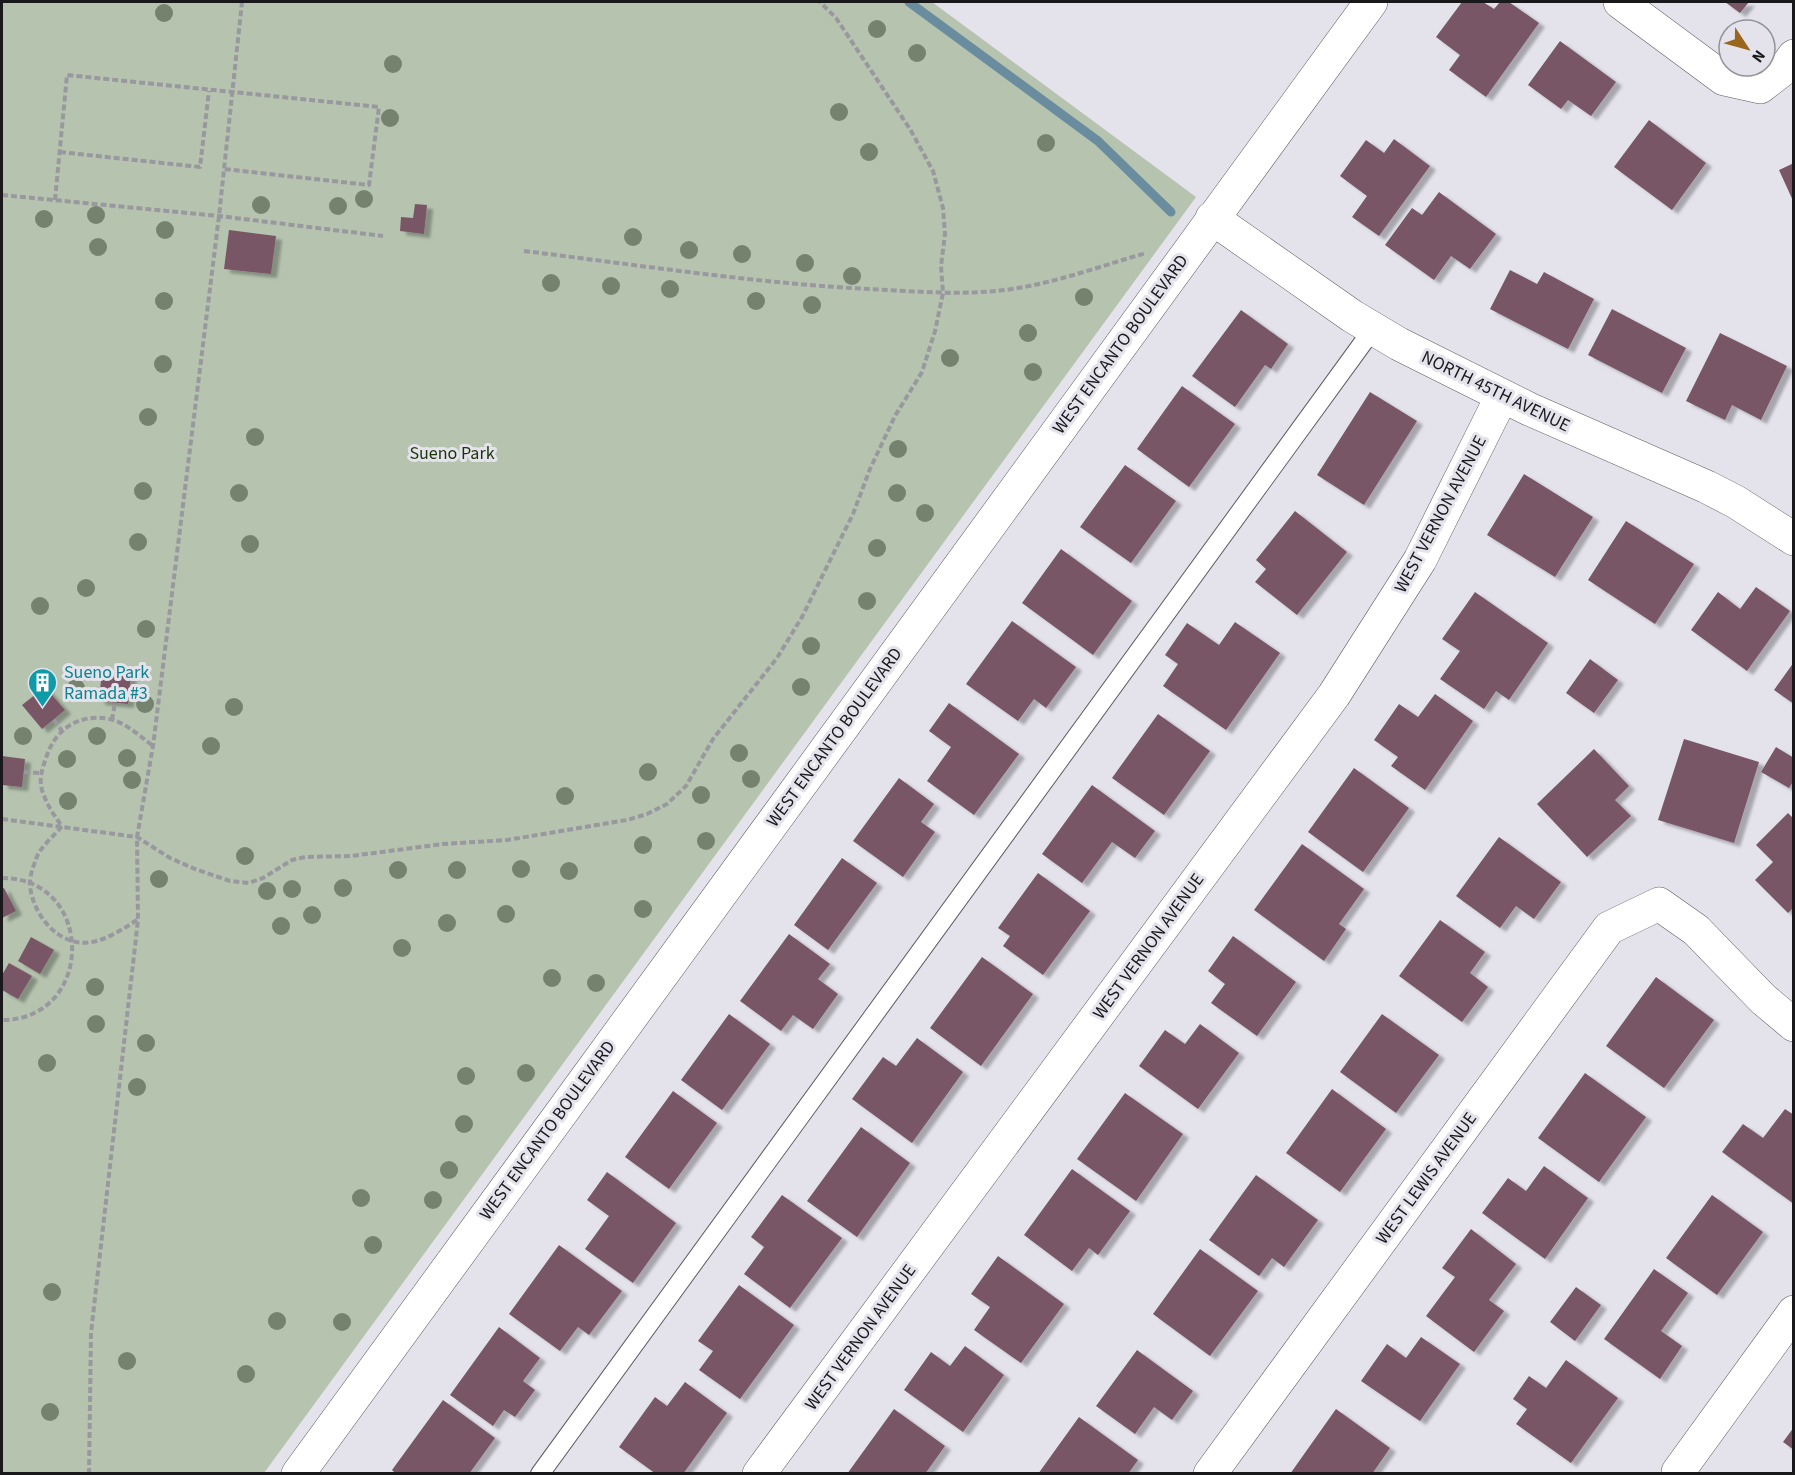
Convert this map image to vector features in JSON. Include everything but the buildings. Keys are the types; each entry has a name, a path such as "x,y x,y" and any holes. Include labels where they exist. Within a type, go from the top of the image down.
{"street":[{"name":"WEST ENCANTO BOULEVARD","path":"298,1473 1371,2"},
{"path":"1620,2 1724,79 1760,87 1786,67 1794,56"},
{"name":"NORTH 45TH AVENUE","path":"1212,218 1289,273 1399,344 1502,396 1707,487 1794,538"},
{"name":"WEST VERNON AVENUE","path":"759,1473 1334,694 1420,560 1502,396"},
{"name":"WEST LEWIS AVENUE","path":"1210,1473 1609,928 1659,904 1696,930 1763,999 1794,1025"},
{"path":"1678,1472 1794,1312"}],"lane":[{"path":"540,1473 1373,329"}],"path":[{"path":"89,1473 91,1333 138,920 137,837 153,746 219,216 242,2"},
{"path":"2,819 137,837 170,858 195,869 230,881 249,883 304,856 351,856 443,844 507,840 627,820 647,814 667,804 686,786 713,739 777,658 802,616 853,514 870,469 895,416 922,372 935,331 943,293 941,266 945,234 944,216 933,171 910,129 836,18 820,2"},
{"path":"55,200 67,75 379,107 369,185 224,169"},
{"path":"60,152 200,167 209,91"},
{"path":"2,195 219,216 383,236"},
{"path":"524,251 807,285 943,293 997,291 1040,284 1148,252"},
{"path":"111,720 115,702"},
{"path":"62,826 53,815 42,789 41,773 49,747 55,737 83,720 98,718 129,727 153,746"},
{"path":"54,720 62,731"},
{"path":"24,772 41,773"},
{"path":"62,826 37,855 30,883 33,902 39,915 55,932 73,941 90,943 108,938 138,920"},
{"path":"2,878 30,883 57,903 69,925 73,941 71,964 63,986 56,996 38,1011 27,1016 2,1020"}],"green space":[{"name":"Sueno Park","path":"2,2 932,2 1196,197 264,1473 2,1474"}],"waterway":[{"path":"909,2 1098,141 1171,212"}],"place":[{"name":"Sueno Park Ramada #3","path":"43,708"}]}
